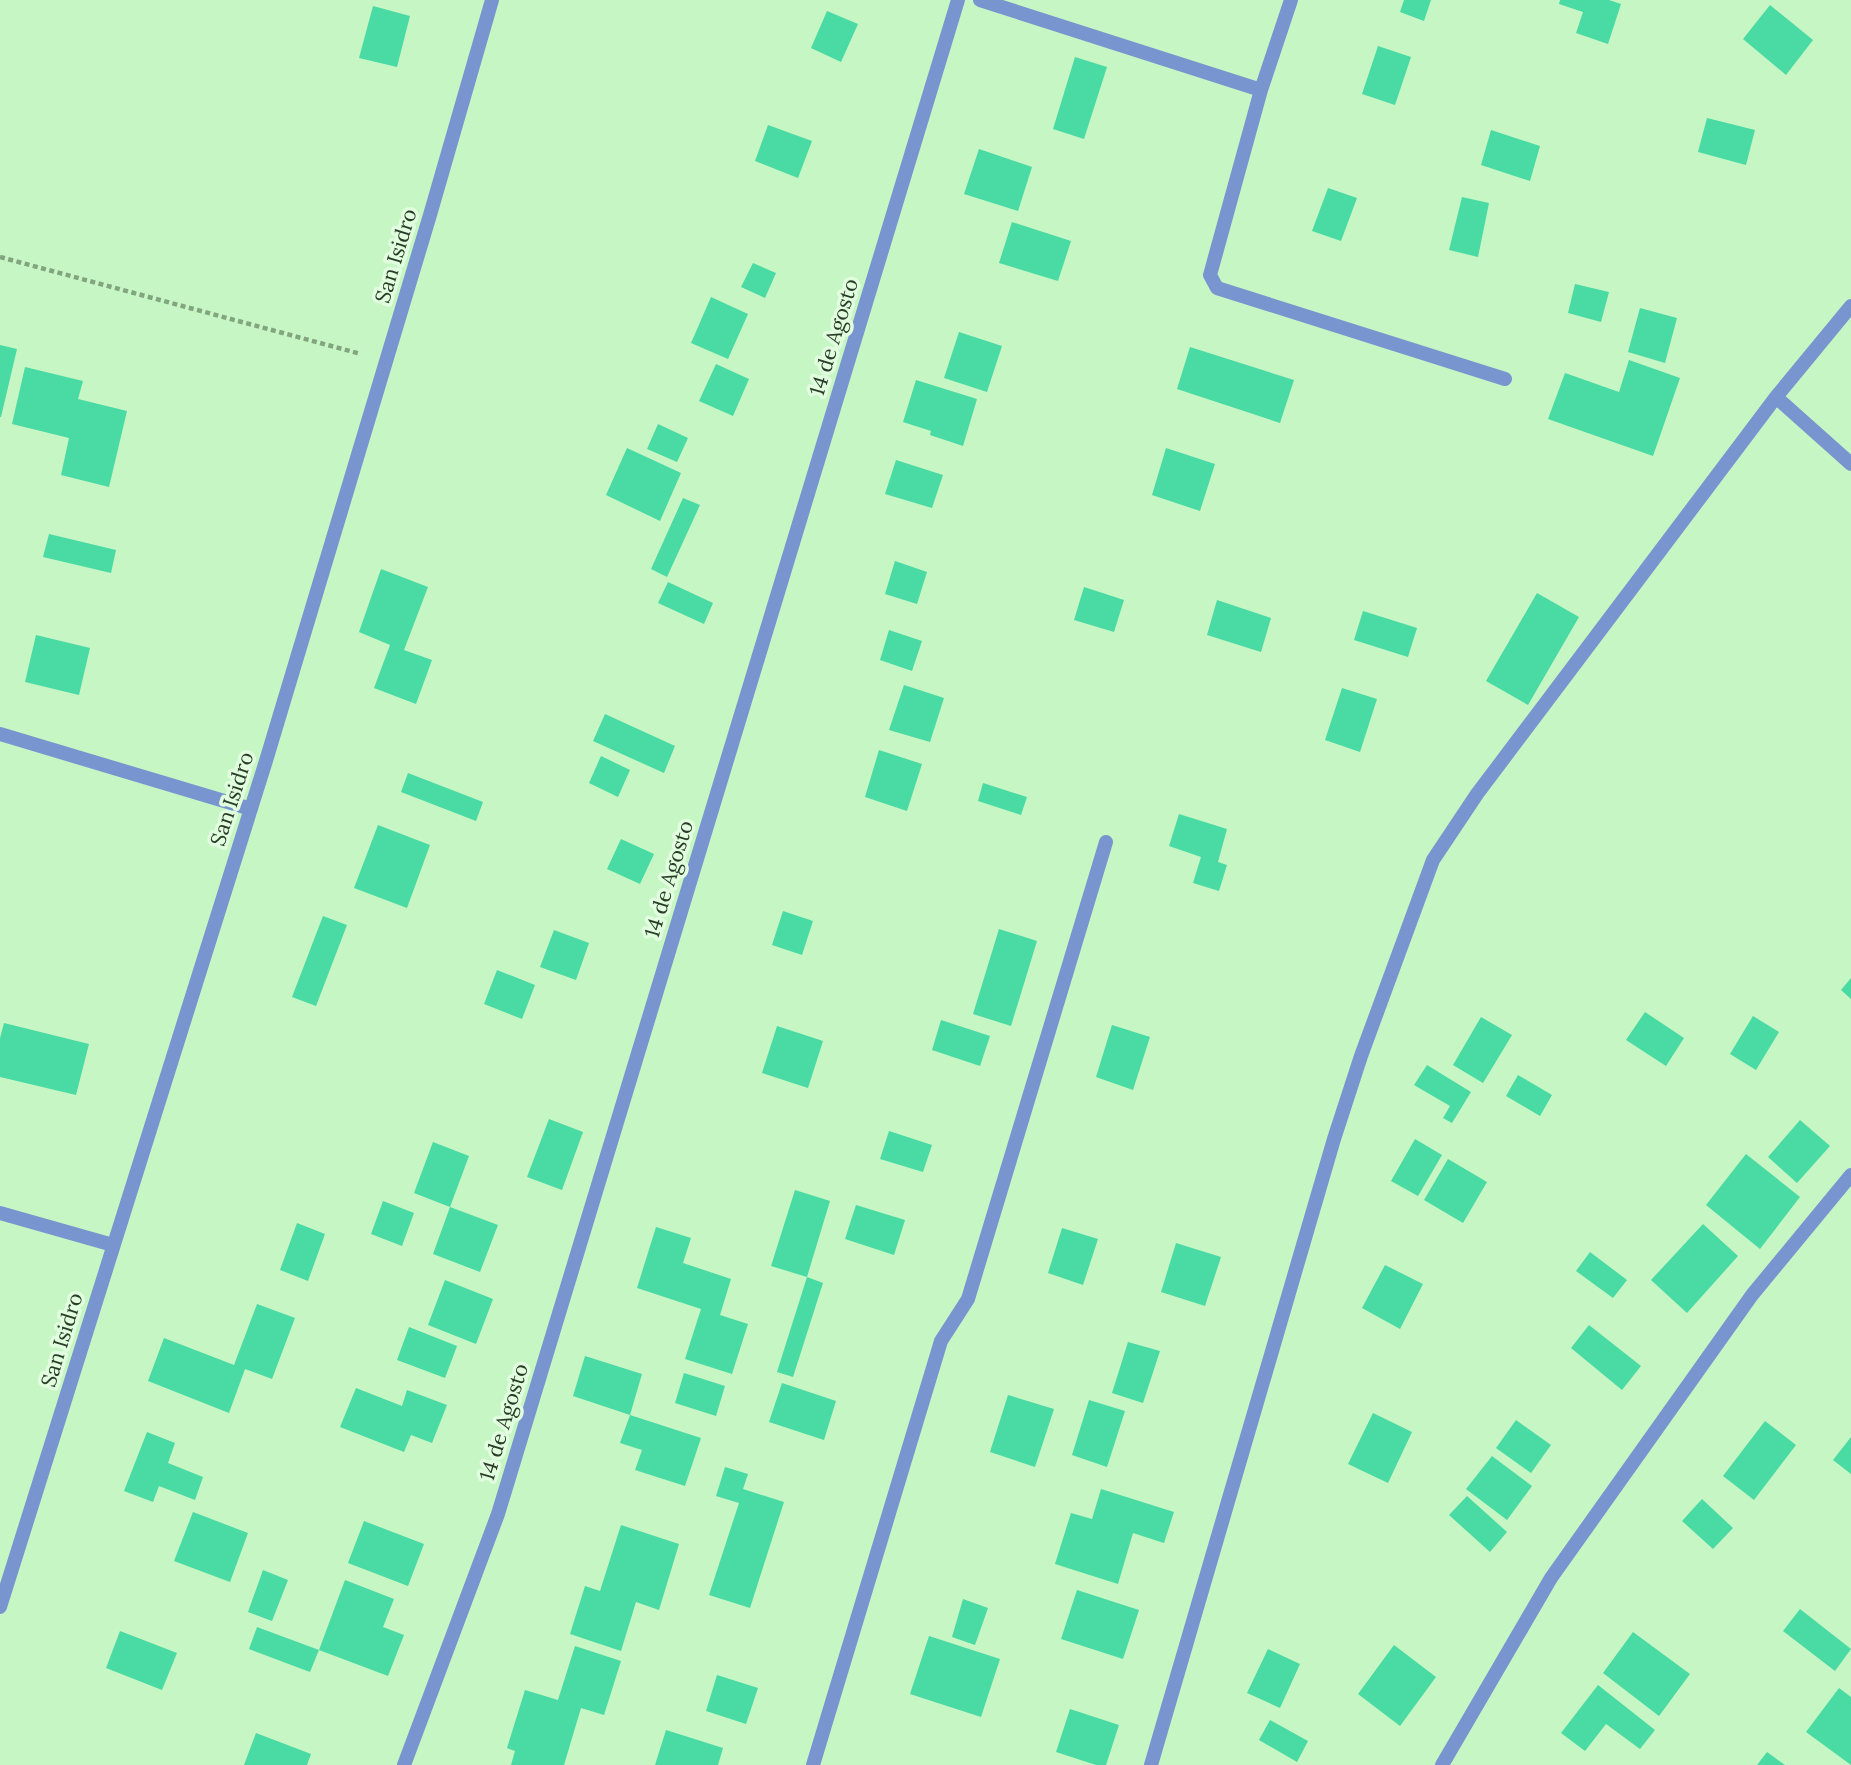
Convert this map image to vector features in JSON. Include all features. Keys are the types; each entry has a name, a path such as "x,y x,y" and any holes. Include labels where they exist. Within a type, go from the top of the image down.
{"street":[{"name":"San Isidro","path":"0,1607 251,808 492,0"},
{"name":"14 de Agosto","path":"404,1765 498,1514 958,0"},
{"path":"980,0 1261,90"},
{"path":"1291,0 1261,90 1210,275 1217,288 1505,379"},
{"path":"1151,1765 1334,1139 1433,860 1476,794 1776,397 1851,306"},
{"path":"1776,397 1851,464"},
{"path":"0,734 251,808"},
{"path":"813,1765 941,1341 968,1299 1106,842"},
{"path":"1442,1765 1559,1566 1752,1294 1851,1175"},
{"path":"0,1213 113,1245"}],"path":[{"path":"0,257 386,361"}],"building":[{"path":"1404,0 1431,0 1424,21 1400,12"},
{"path":"1560,0 1609,0 1621,4 1608,44 1576,33 1583,12 1559,4"},
{"path":"1770,5 1813,40 1786,75 1743,39"},
{"path":"373,6 410,16 397,67 359,58"},
{"path":"827,11 858,24 841,62 811,48"},
{"path":"1378,46 1411,57 1395,105 1362,94"},
{"path":"1075,57 1107,67 1084,139 1053,129"},
{"path":"1707,118 1755,130 1746,165 1698,152"},
{"path":"768,125 812,141 798,178 755,161"},
{"path":"1491,130 1540,146 1530,181 1481,165"},
{"path":"979,149 1032,167 1018,211 964,194"},
{"path":"1328,188 1357,198 1341,241 1312,231"},
{"path":"1462,197 1489,203 1478,257 1449,250"},
{"path":"1012,222 1071,241 1058,281 999,263"},
{"path":"753,263 776,273 765,298 741,287"},
{"path":"1575,284 1609,292 1601,322 1568,313"},
{"path":"711,297 748,314 728,359 691,343"},
{"path":"1640,308 1677,318 1665,363 1628,352"},
{"path":"959,332 1002,346 987,392 944,378"},
{"path":"0,345 17,349 1,417 0,417"},
{"path":"1190,347 1294,380 1280,423 1177,389"},
{"path":"1629,360 1680,378 1653,456 1548,419 1565,373 1619,392"},
{"path":"716,364 749,379 733,416 699,401"},
{"path":"25,367 83,381 78,399 127,411 109,487 61,475 69,438 12,424"},
{"path":"916,380 977,399 963,446 903,422"},
{"path":"658,424 688,438 677,462 647,449"},
{"path":"627,448 681,473 660,521 606,495"},
{"path":"1166,448 1215,464 1200,511 1152,495"},
{"path":"896,460 943,475 932,508 885,494"},
{"path":"683,498 700,505 667,577 651,569"},
{"path":"49,534 116,550 111,573 43,557"},
{"path":"895,561 927,572 917,604 885,594"},
{"path":"381,569 428,587 404,650 432,660 416,704 374,688 390,645 359,632"},
{"path":"668,582 713,603 704,624 658,603"},
{"path":"1084,587 1124,600 1114,632 1074,620"},
{"path":"1537,593 1579,617 1528,705 1486,681"},
{"path":"1217,600 1271,618 1261,652 1207,635"},
{"path":"1363,611 1417,628 1408,657 1354,640"},
{"path":"889,630 922,641 912,671 880,660"},
{"path":"36,635 90,648 79,695 25,682"},
{"path":"904,685 944,698 930,742 889,730"},
{"path":"1342,688 1377,699 1360,752 1325,740"},
{"path":"605,714 675,746 664,773 593,741"},
{"path":"879,750 922,764 907,811 865,797"},
{"path":"601,756 630,770 618,797 589,783"},
{"path":"408,773 483,802 476,821 401,792"},
{"path":"983,783 1027,797 1021,815 978,801"},
{"path":"1179,814 1227,829 1218,862 1227,865 1219,891 1193,883 1201,857 1169,846"},
{"path":"378,825 430,845 407,908 354,888"},
{"path":"621,839 654,854 640,884 607,869"},
{"path":"783,911 813,921 802,955 772,945"},
{"path":"323,916 347,925 316,1006 292,997"},
{"path":"999,929 1037,941 1011,1026 973,1014"},
{"path":"554,930 589,943 576,980 540,967"},
{"path":"497,970 535,985 522,1019 484,1004"},
{"path":"1851,978 1851,999 1841,990"},
{"path":"1645,1012 1684,1038 1666,1066 1626,1040"},
{"path":"1753,1016 1779,1032 1756,1070 1730,1054"},
{"path":"1481,1017 1512,1035 1483,1083 1453,1065"},
{"path":"941,1020 990,1036 980,1066 932,1050"},
{"path":"4,1023 89,1044 76,1095 0,1077 0,1038"},
{"path":"1112,1025 1150,1037 1133,1090 1096,1077"},
{"path":"777,1026 823,1041 808,1088 762,1073"},
{"path":"1427,1065 1471,1092 1452,1123 1443,1118 1450,1106 1414,1085"},
{"path":"1518,1075 1552,1095 1540,1116 1506,1096"},
{"path":"549,1119 583,1132 562,1190 527,1177"},
{"path":"1800,1120 1830,1146 1797,1183 1768,1157"},
{"path":"889,1131 932,1145 923,1172 880,1159"},
{"path":"1415,1139 1442,1155 1418,1196 1391,1181"},
{"path":"433,1142 469,1156 450,1207 414,1193"},
{"path":"1746,1154 1800,1197 1760,1249 1706,1205"},
{"path":"1448,1159 1487,1182 1463,1223 1424,1200"},
{"path":"795,1190 830,1201 807,1277 771,1266"},
{"path":"383,1201 414,1213 402,1246 371,1234"},
{"path":"856,1205 905,1220 894,1255 845,1239"},
{"path":"450,1207 498,1225 480,1272 433,1254"},
{"path":"297,1223 325,1234 308,1281 280,1270"},
{"path":"1703,1224 1738,1256 1687,1313 1651,1280"},
{"path":"656,1227 691,1238 683,1263 731,1279 720,1315 748,1324 732,1374 685,1359 701,1309 637,1288"},
{"path":"1062,1228 1098,1239 1083,1285 1048,1273"},
{"path":"1176,1243 1221,1257 1205,1306 1161,1292"},
{"path":"1590,1252 1627,1280 1613,1298 1576,1271"},
{"path":"1385,1265 1423,1284 1400,1329 1362,1308"},
{"path":"807,1277 823,1283 793,1377 777,1372"},
{"path":"445,1280 493,1299 476,1344 428,1325"},
{"path":"257,1304 295,1318 272,1379 245,1369 229,1413 148,1381 164,1338 234,1365"},
{"path":"1589,1325 1641,1366 1622,1390 1571,1348"},
{"path":"409,1327 457,1346 445,1378 397,1360"},
{"path":"1128,1342 1160,1351 1143,1403 1112,1393"},
{"path":"585,1356 642,1374 630,1415 573,1396"},
{"path":"684,1373 725,1386 716,1416 675,1403"},
{"path":"782,1383 836,1401 824,1440 769,1422"},
{"path":"356,1388 402,1406 407,1390 447,1405 432,1443 411,1435 404,1452 340,1427"},
{"path":"1008,1395 1054,1409 1035,1467 990,1452"},
{"path":"1089,1400 1125,1411 1107,1467 1072,1455"},
{"path":"1373,1413 1412,1432 1388,1483 1348,1464"},
{"path":"630,1415 701,1438 685,1486 635,1470 642,1450 620,1443"},
{"path":"1516,1420 1551,1445 1531,1473 1496,1448"},
{"path":"1765,1421 1796,1445 1754,1500 1723,1476"},
{"path":"147,1432 175,1443 168,1463 203,1477 195,1500 159,1486 153,1502 124,1491"},
{"path":"1851,1437 1851,1474 1833,1460"},
{"path":"1492,1456 1532,1486 1507,1520 1466,1489"},
{"path":"725,1467 748,1474 743,1489 784,1502 750,1608 709,1595 739,1503 716,1496"},
{"path":"1101,1489 1174,1512 1164,1543 1133,1533 1118,1584 1055,1564 1071,1513 1092,1519"},
{"path":"1467,1496 1507,1532 1490,1552 1449,1515"},
{"path":"1702,1499 1733,1528 1713,1549 1682,1521"},
{"path":"193,1512 248,1533 230,1582 174,1561"},
{"path":"364,1521 424,1544 408,1586 348,1563"},
{"path":"621,1525 679,1544 659,1610 636,1602 621,1651 570,1634 585,1586 600,1591"},
{"path":"263,1570 288,1580 272,1621 248,1612"},
{"path":"345,1580 394,1599 383,1627 404,1635 388,1676 319,1650"},
{"path":"1077,1590 1139,1610 1123,1659 1061,1639"},
{"path":"963,1599 988,1608 975,1645 952,1637"},
{"path":"1800,1609 1851,1649 1835,1671 1783,1631"},
{"path":"257,1627 319,1650 310,1672 249,1649"},
{"path":"120,1631 177,1653 162,1690 106,1668"},
{"path":"1633,1632 1690,1674 1659,1716 1603,1673"},
{"path":"929,1636 1000,1659 981,1717 910,1694"},
{"path":"1394,1645 1436,1677 1400,1726 1358,1694"},
{"path":"575,1646 621,1661 604,1715 581,1708 564,1765 511,1765 515,1751 507,1748 525,1690 558,1700"},
{"path":"1268,1649 1300,1664 1280,1708 1247,1693"},
{"path":"717,1675 758,1688 746,1724 706,1711"},
{"path":"1598,1685 1655,1730 1640,1749 1606,1724 1585,1751 1561,1733"},
{"path":"1839,1688 1851,1697 1851,1765 1806,1732"},
{"path":"1070,1709 1119,1725 1106,1765 1096,1765 1056,1752"},
{"path":"1270,1720 1308,1741 1297,1762 1259,1740"},
{"path":"666,1730 723,1748 718,1765 655,1765"},
{"path":"256,1733 311,1754 307,1765 244,1765"},
{"path":"1767,1752 1785,1765 1757,1765"}]}
